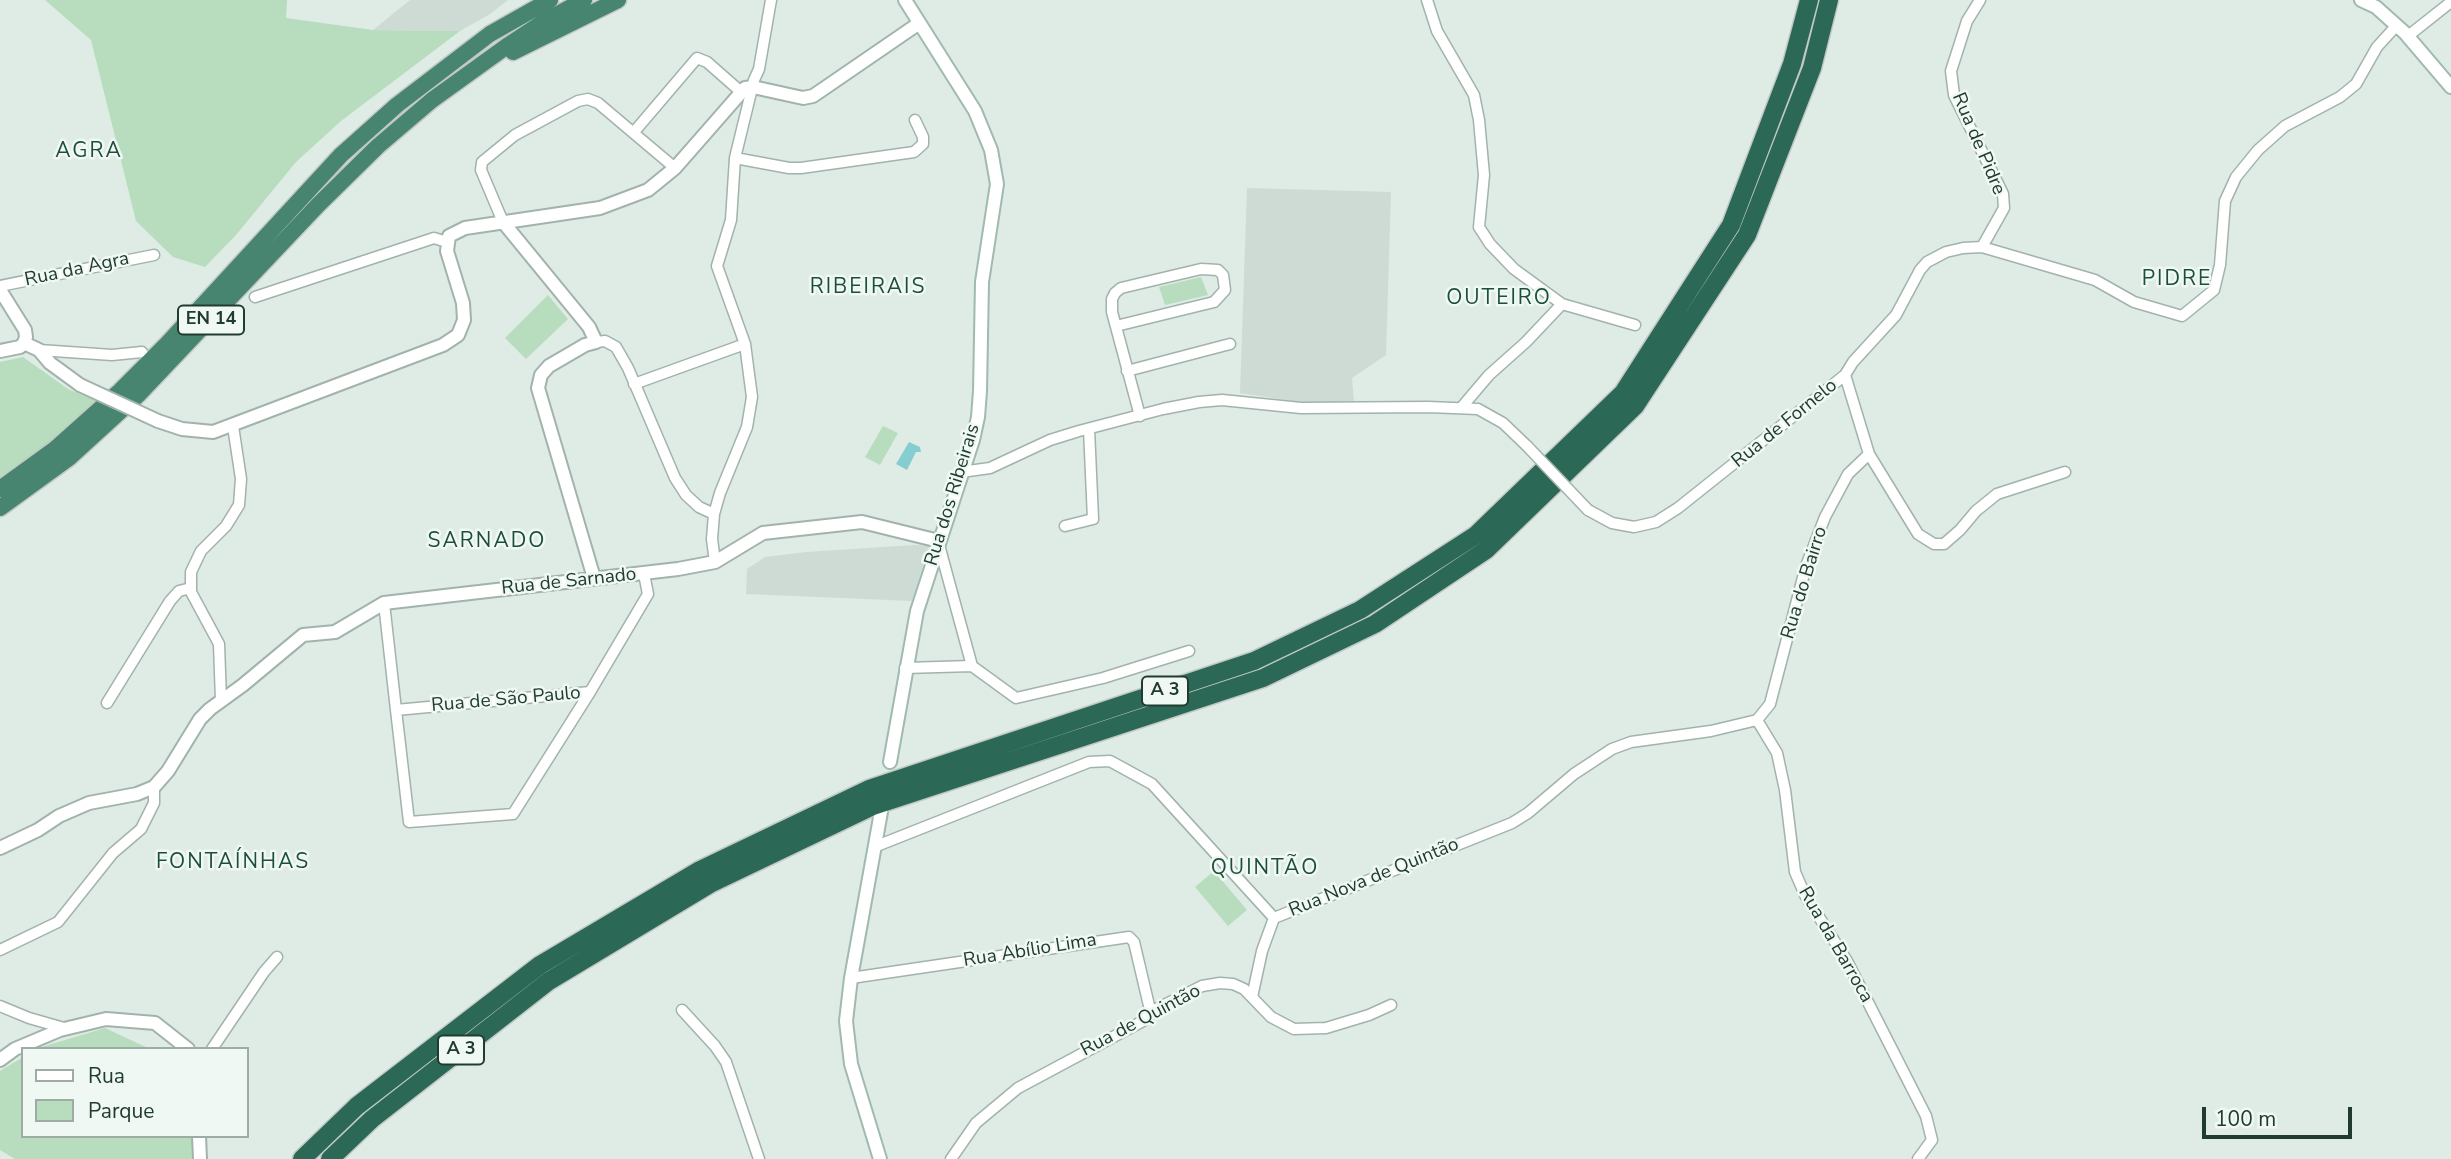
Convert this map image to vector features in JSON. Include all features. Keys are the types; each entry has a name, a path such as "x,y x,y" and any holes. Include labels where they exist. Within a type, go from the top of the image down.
{"highway":[{"path":"490,34 526,0"},
{"name":"EN 14","path":"0,489 55,449 145,367 341,155 419,86 490,34 550,0"},
{"name":"EN 14","path":"0,509 69,458 139,394 348,175 421,109 535,27 584,0"},
{"path":"464,76 618,0"},
{"name":"A 3","path":"302,1159 357,1106 540,965 700,870 869,789 1254,661 1360,610 1476,535 1623,393 1731,225 1792,64 1809,0"},
{"name":"A 3","path":"330,1159 372,1119 550,981 710,884 873,806 1263,678 1375,624 1486,550 1635,406 1747,235 1812,68 1829,0"}],"street":[{"path":"39,350 50,363 80,386 158,421 197,432 213,432 443,345 458,335 464,320 463,303 447,251 449,236 465,228 600,208 648,190 676,168 746,89 759,69 771,0"},
{"name":"Rua dos Ribeirais","path":"890,762 917,611 973,440 979,408 982,282 997,184 991,150 975,111 905,0"},
{"path":"1427,0 1437,31 1474,95 1484,175 1479,227 1490,244 1514,269 1562,304 1635,325"},
{"name":"Rua de Pidre","path":"1980,0 1967,21 1951,71 1954,95 2003,194 2004,208 1982,247"},
{"path":"2361,0 2376,7 2397,25 2451,87"},
{"path":"2408,36 2451,2"},
{"path":"634,132 697,58 746,89 803,98 813,96 918,24"},
{"path":"1982,247 2095,280 2134,302 2182,316 2214,290 2220,265 2225,201 2236,177 2258,150 2285,126 2340,97 2356,83 2377,47 2397,25"},
{"path":"715,562 712,538 714,514 747,427 752,385 745,344 717,266 731,220 735,158 746,89"},
{"path":"596,342 589,327 503,222 481,170 482,162 515,135 541,119 587,99 598,103 676,168"},
{"path":"735,158 801,168 914,152 923,144 923,137 915,120"},
{"path":"255,297 434,239 447,242"},
{"name":"Rua de Fornelo","path":"1461,408 1478,409 1503,423 1588,510 1612,523 1634,527 1656,522 1702,490 1845,375 1853,362 1896,315 1927,262 1946,252 1982,247"},
{"name":"Rua da Agra","path":"0,288 154,255"},
{"path":"1116,326 1214,302 1225,290 1223,275 1218,270 1209,268 1122,288 1115,293 1112,299 1116,326 1140,416"},
{"path":"0,288 25,330 26,337 20,347 0,351"},
{"path":"961,472 990,468 1050,440 1199,401 1222,400 1301,408 1461,408 1489,374 1526,342 1562,304"},
{"path":"594,578 538,388 541,375 549,366 585,345 605,341 616,347 675,478 699,508 714,514"},
{"path":"24,343 39,350 112,355 142,352"},
{"path":"634,384 745,344"},
{"path":"1127,371 1230,344"},
{"path":"1845,375 1869,454 1918,534 1934,544 1944,544 1997,494 2066,471"},
{"path":"221,701 219,644 191,592 191,572 201,551 226,526 239,505 241,479 233,426"},
{"path":"1065,526 1093,519 1089,429"},
{"name":"Rua do Bairro","path":"1757,720 1770,704 1806,566 1825,517 1848,474 1869,454"},
{"name":"Rua de Sarnado","path":"154,787 168,771 200,719 303,635 335,632 384,603 644,574 715,562 763,533 862,522 939,541"},
{"path":"939,541 972,666"},
{"name":"Rua de São Paulo","path":"397,710 590,692 648,594 644,574"},
{"path":"107,704 170,601 179,591 191,588"},
{"path":"384,603 409,822 513,814 590,692"},
{"path":"905,668 972,666 1016,698 1103,678 1189,650"},
{"name":"Rua Nova de Quintão","path":"874,847 1089,762 1110,761 1152,784 1274,918 1512,823 1574,774 1612,749 1631,742 1710,731 1757,720"},
{"name":"Rua da Barroca","path":"1757,720 1777,753 1785,790 1795,872 1805,895 1847,961 1926,1115 1932,1140 1918,1159"},
{"path":"0,848 89,803 137,794 154,787 153,803 141,830 113,853 58,922 0,950"},
{"path":"880,1159 848,1047 846,1021 851,978 881,812"},
{"path":"1252,997 1262,951 1274,918"},
{"name":"Rua Abílio Lima","path":"851,978 1129,937 1134,942 1151,1014"},
{"path":"213,1047 256,983 277,957"},
{"name":"Rua de Quintão","path":"951,1159 976,1123 1018,1088 1202,986 1233,984 1244,989 1271,1017 1301,1030 1334,1026 1391,1005"},
{"path":"0,1006 64,1028"},
{"path":"682,1010 726,1062 759,1159"},
{"path":"0,1060 15,1049 64,1028 106,1019 145,1020 155,1023 185,1047"},
{"path":"199,1138 200,1159"}],"shaded area":[{"path":"410,0 508,0 460,31 373,30"},
{"path":"1247,188 1391,192 1386,355 1352,378 1354,403 1318,405 1240,393"},
{"path":"929,546 912,601 746,594 747,569 765,557"}],"green space":[{"path":"45,0 287,0 286,18 373,30 460,31 341,121 296,162 236,235 205,267 173,257 136,221 91,40"},
{"path":"1201,277 1208,295 1165,305 1159,287"},
{"path":"548,295 568,319 526,359 505,338"},
{"path":"23,357 68,389 99,402 75,424 0,481 0,362"},
{"path":"883,426 898,433 880,465 865,457"},
{"path":"1214,871 1247,910 1228,926 1195,887"},
{"path":"105,1028 146,1047 41,1047"},
{"path":"21,1058 21,1138 193,1138 192,1159 15,1159 0,1150 0,1071"}],"water":[{"path":"909,442 920,447 921,452 916,452 907,470 896,464"}],"district":[{"name":"AGRA","path":"89,152"},
{"name":"PIDRE","path":"2177,280"},
{"name":"RIBEIRAIS","path":"868,288"},
{"name":"OUTEIRO","path":"1499,299"},
{"name":"SARNADO","path":"487,542"},
{"name":"FONTAÍNHAS","path":"233,863"},
{"name":"QUINTÃO","path":"1265,869"}]}
